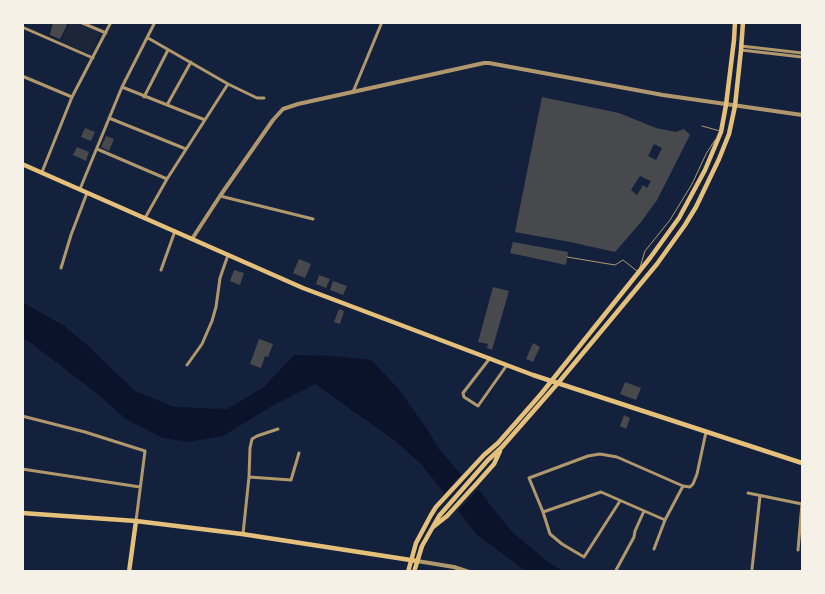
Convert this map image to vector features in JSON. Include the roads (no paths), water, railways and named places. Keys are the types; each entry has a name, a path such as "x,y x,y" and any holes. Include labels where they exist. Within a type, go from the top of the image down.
{"main road":[{"path":"408,572 416,543 437,506 484,455 498,443 551,381 663,241 688,203 712,156 721,132 735,22"},
{"path":"414,572 422,546 439,516 558,384 657,264 685,225 719,160 729,134 735,106 743,22"},
{"path":"22,164 303,288 558,384 802,463"},
{"path":"489,459 498,443"},
{"path":"432,528 448,515 494,464 502,447"},
{"path":"22,513 136,521 243,534 417,560"},
{"path":"426,524 439,516"},
{"path":"129,572 136,521"}],"street":[{"path":"80,22 106,33"},
{"path":"42,172 72,97 111,22"},
{"path":"80,189 122,88 156,22"},
{"path":"353,92 382,22"},
{"path":"23,24 93,58"},
{"path":"148,38 228,84 258,98 264,98"},
{"path":"741,48 802,53"},
{"path":"741,48 802,57"},
{"path":"144,97 168,50"},
{"path":"167,105 191,62"},
{"path":"192,239 273,120 284,109 489,63 664,95 802,115"},
{"path":"22,76 72,97"},
{"path":"145,218 167,179 228,84"},
{"path":"122,88 205,120"},
{"path":"109,118 186,149"},
{"path":"97,149 167,179"},
{"path":"61,268 87,192"},
{"path":"220,196 313,219"},
{"path":"161,270 175,231"},
{"path":"187,364 202,344 212,322 220,278 228,255"},
{"path":"490,358 463,393 464,397 478,406 507,365"},
{"path":"22,416 85,432 145,451 136,521"},
{"path":"243,534 252,440 257,436 278,429"},
{"path":"620,501 584,556 562,544 550,534 543,512 528,478 588,456 600,454 617,457 683,486 690,487 697,474 706,432"},
{"path":"249,477 291,480 299,453"},
{"path":"22,469 140,487"},
{"path":"654,549 665,520 683,486"},
{"path":"543,512 600,492 665,520"},
{"path":"748,493 802,504 798,550"},
{"path":"752,569 760,496"},
{"path":"615,572 634,537 644,511"},
{"path":"417,560 469,572"}],"lane":[{"path":"567,257 615,265 623,260 639,272 645,251 670,220 692,184 706,154 721,132 702,126"}]}
